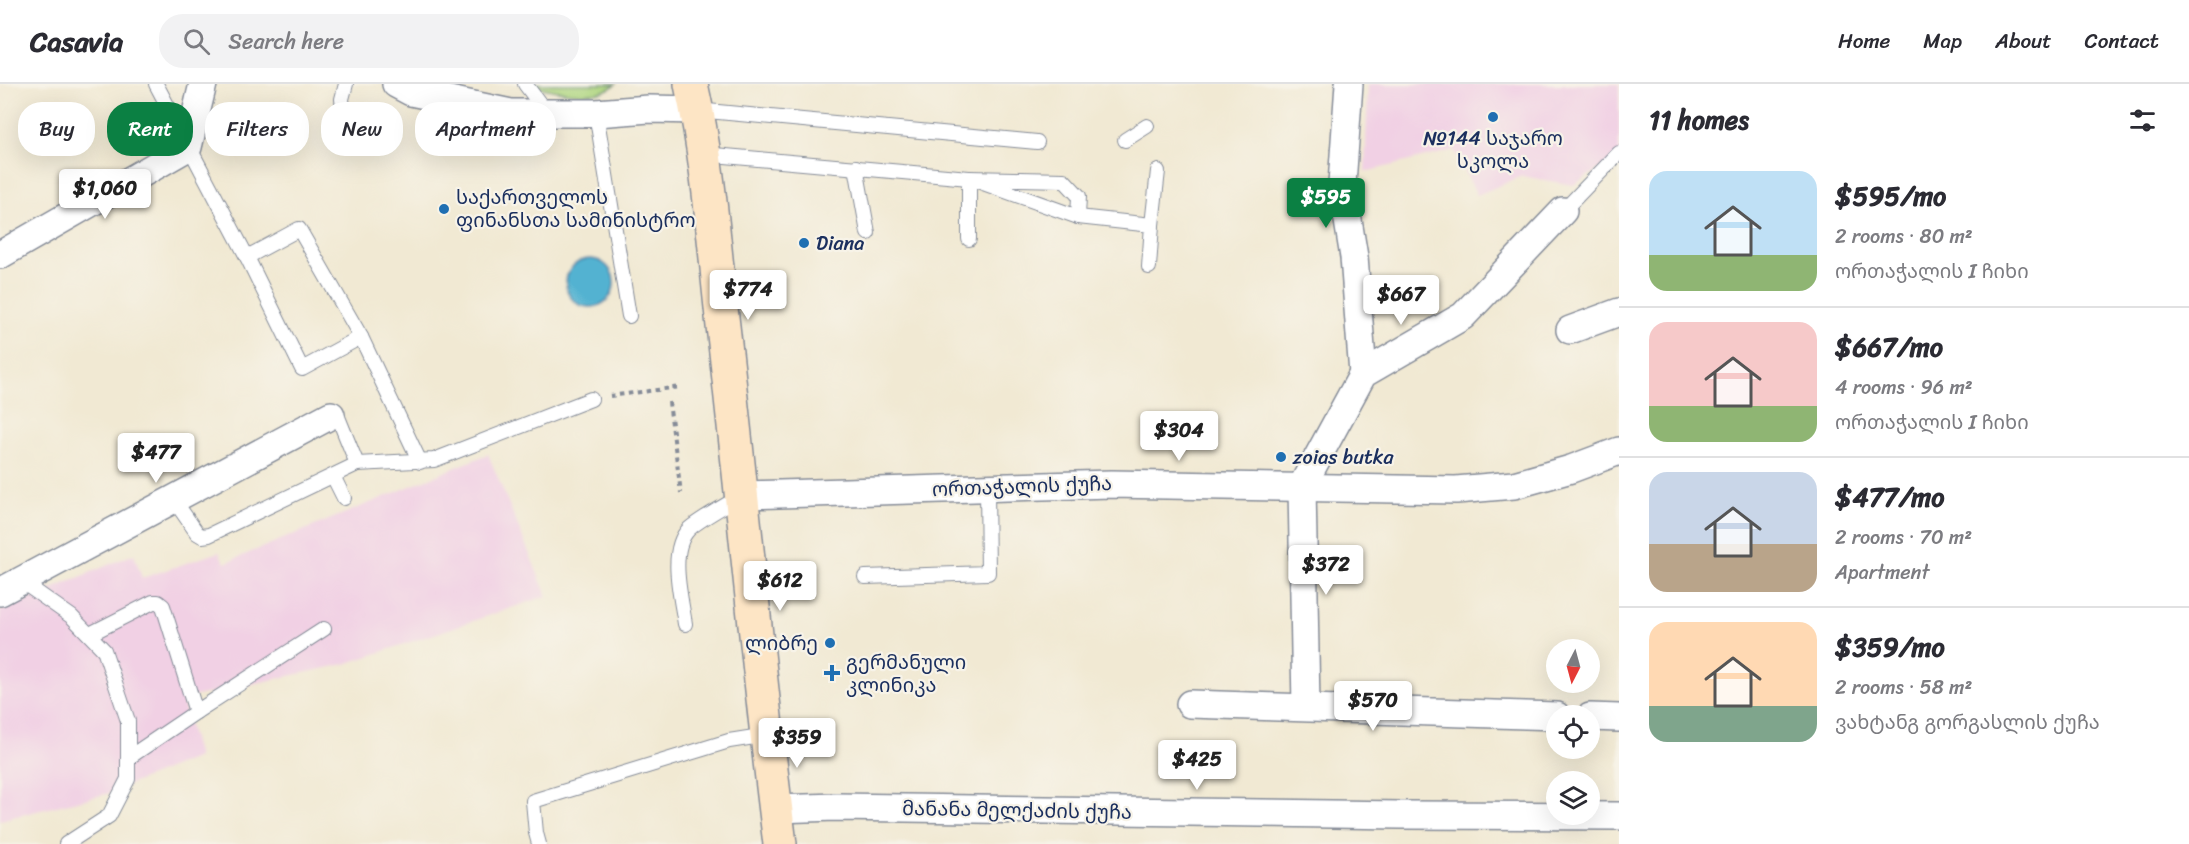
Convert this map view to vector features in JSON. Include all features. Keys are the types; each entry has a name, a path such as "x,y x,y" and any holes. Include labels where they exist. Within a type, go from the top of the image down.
{"main road":[{"path":"690,93 704,154 780,844"}],"street":[{"path":"193,126 203,84"},
{"path":"396,84 411,92 459,102"},
{"path":"1349,84 1342,184 1354,257 1364,374"},
{"path":"556,112 649,110 690,93"},
{"path":"0,255 172,156"},
{"path":"1306,707 1302,486 1364,374 1463,316 1563,211"},
{"path":"1570,330 1619,312"},
{"path":"10,586 331,415"},
{"name":"ორთაჭალის ქუჩა","path":"743,495 1111,483 1456,490 1514,485 1571,469 1619,451"},
{"path":"1190,704 1546,716"},
{"path":"1600,717 1619,718"},
{"name":"მანანა მელქაძის ქუჩა","path":"776,808 1619,816"}],"lane":[{"path":"156,84 165,102"},
{"path":"342,102 346,84"},
{"path":"525,84 538,102"},
{"path":"690,93 1037,142"},
{"path":"596,113 629,316"},
{"path":"1125,140 1147,126"},
{"path":"1563,211 1619,153"},
{"path":"704,154 969,178 1064,180 1079,196 1078,217"},
{"path":"193,156 247,257 302,369 361,337"},
{"path":"856,167 868,233"},
{"path":"1149,267 1158,171"},
{"path":"969,178 1078,217 1152,225"},
{"path":"969,178 969,239"},
{"path":"247,257 300,229 361,337 420,462"},
{"path":"174,500 197,534 209,535 357,464 420,462 451,454 591,399"},
{"path":"331,415 338,417 357,464"},
{"path":"333,476 344,498"},
{"path":"865,577 988,573 987,487"},
{"path":"685,624 677,562 681,543 689,529 743,495"},
{"path":"10,586 72,617 104,650 128,721 128,779 109,816 66,844"},
{"path":"90,634 153,602 158,602 163,606 196,712"},
{"path":"128,758 324,630"},
{"path":"539,844 533,801 729,741 767,735"}],"path":[{"path":"591,399 680,387"},
{"path":"669,402 681,493"}],"shaded area":[{"name":"№144 საჯარო სკოლა","path":"1368,84 1619,84 1619,157 1573,185 1522,176 1477,195 1454,150 1365,172"},
{"path":"488,454 547,596 345,664 182,699 198,757 106,794 0,820 0,611 134,554 142,578 219,552 225,563"}],"green space":[{"path":"523,84 616,84 607,90 584,94"}],"water":[{"path":"585,259 595,259 607,266 614,278 614,288 607,300 595,307 585,307 570,296 566,288 566,278 577,263"}],"place":[{"name":"№144 საჯარო სკოლა","path":"1493,117"},
{"name":"საქართველოს ფინანსთა სამინისტრო","path":"444,209"},
{"name":"Diana","path":"804,243"},
{"name":"zoias butka","path":"1281,457"},
{"name":"ლიბრე","path":"830,643"},
{"name":"გერმანული კლინიკა","path":"832,673"}]}
